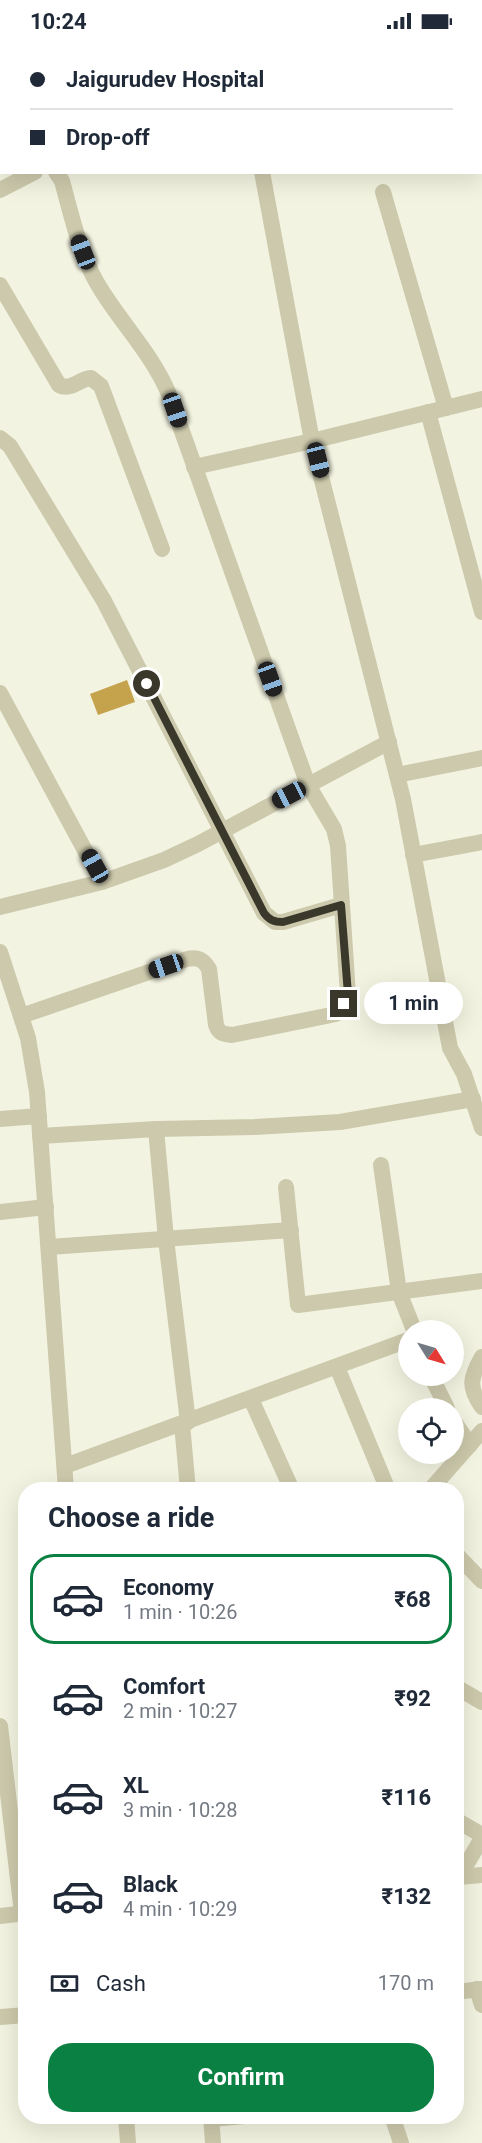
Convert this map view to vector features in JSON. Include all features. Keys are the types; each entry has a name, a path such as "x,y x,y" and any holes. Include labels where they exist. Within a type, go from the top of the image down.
{"street":[{"path":"8,181 29,174"},
{"path":"21,1016 187,959 197,958 205,962 209,969 216,1025 223,1034 232,1035 336,1014 348,994 338,846 334,829 308,785 168,392 158,369 101,289 88,265 58,174"},
{"path":"262,174 312,441 397,775 450,1048 464,1074 482,1128"},
{"path":"383,192 446,408"},
{"path":"0,285 59,385 65,388 71,387 85,378 91,378 100,386 162,549"},
{"path":"194,467 312,441 482,399"},
{"path":"428,412 482,612"},
{"path":"0,438 10,446 104,601 264,913 274,922 283,922 341,905"},
{"path":"0,693 102,882"},
{"path":"0,907 102,882 164,860 223,831 388,742"},
{"path":"397,775 482,758"},
{"path":"413,855 482,842"},
{"path":"0,952 21,1016 32,1060 39,1116 66,1482"},
{"path":"40,1136 340,1122 473,1099"},
{"path":"0,1119 39,1116"},
{"path":"156,1129 185,1423 188,1482"},
{"path":"381,1165 399,1292 410,1320"},
{"path":"286,1187 298,1305 482,1281"},
{"path":"0,1212 46,1207"},
{"path":"49,1247 291,1230"},
{"path":"65,1466 398,1344"},
{"path":"482,1357 475,1368 471,1387 482,1407"},
{"path":"337,1367 385,1482"},
{"path":"251,1399 288,1482"},
{"path":"437,1482 482,1431"},
{"path":"464,1436 470,1445"},
{"path":"464,1562 482,1581"},
{"path":"464,1692 482,1702"},
{"path":"0,1726 18,1866"},
{"path":"464,1825 482,1836 464,1869"},
{"path":"464,1879 482,1875"},
{"path":"0,1916 18,1914"},
{"path":"464,1993 480,1994"},
{"path":"0,2017 18,2016"},
{"path":"127,2124 128,2143"},
{"path":"211,2124 213,2143"},
{"path":"395,2124 401,2143"}],"building":[{"path":"127,680 135,702 98,715 90,694"}],"route":[{"path":"147,684 268,918 274,922 283,922 341,905 348,994 344,1004"}]}
